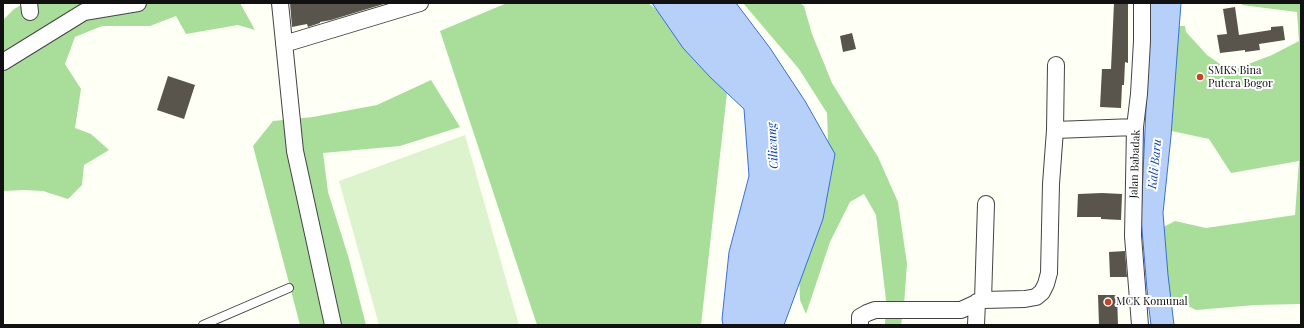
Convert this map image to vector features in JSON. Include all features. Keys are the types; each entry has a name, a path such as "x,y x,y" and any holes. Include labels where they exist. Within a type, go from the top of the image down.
{"street":[{"path":"3,62 83,7 138,3"},
{"path":"280,3 295,151 333,325"},
{"path":"284,44 420,3"},
{"name":"Jalan Babadak","path":"1140,325 1133,236 1135,127 1140,94 1142,3"},
{"path":"860,325 860,317 867,312 875,310 961,310 980,301 1025,300 1036,297 1042,292 1049,273 1056,65"},
{"path":"1055,130 1135,127"},
{"path":"976,325 980,301 986,204"}],"lane":[{"path":"203,325 289,288"}],"green space":[{"path":"25,3 80,3 83,10 119,3 240,3 255,30 238,25 186,34 176,16 150,26 102,26 75,37 65,64 81,89 75,128 91,134 109,150 84,165 82,185 68,199 43,191 3,191 3,20 14,9"},
{"path":"507,3 648,3 730,66 701,325 537,325 440,31"},
{"path":"743,3 800,3 804,6 812,34 832,83 878,157 898,202 907,264 901,325 885,325 886,300 876,215 864,194 850,202 830,242 806,314 800,300 799,275 829,169 827,113 799,69"},
{"path":"1243,3 1301,3 1301,304 1255,305 1196,310 1166,295 1156,231 1175,221 1206,228 1295,215 1299,161 1231,173 1209,139 1167,130 1176,26 1185,26 1186,32 1207,55 1230,71 1272,55 1299,41 1297,12 1242,5"},
{"path":"431,80 460,127 400,146 323,153 328,192 349,259 366,325 300,325 253,146 273,121 313,117 377,105"},
{"path":"465,135 519,325 379,325 339,181"}],"water":[{"name":"Ciliwung","path":"652,3 736,3 770,48 805,101 835,154 823,219 784,325 723,325 722,319 729,252 749,176 744,109 710,77 683,48"},
{"name":"Kali Baru","path":"1146,3 1181,3 1171,136 1163,213 1174,325 1151,325 1148,301 1141,218 1147,86"}],"building":[{"path":"290,3 387,3 320,22 308,27 307,24 292,27"},
{"path":"1114,3 1128,3 1128,63 1125,62 1121,108 1100,107 1102,69 1111,69"},
{"path":"1235,7 1239,35 1271,30 1271,27 1283,26 1285,40 1259,44 1260,50 1220,53 1217,35 1227,34 1223,9"},
{"path":"852,33 856,49 843,52 840,36"},
{"path":"168,76 195,85 184,119 157,110"},
{"path":"1078,194 1122,194 1121,220 1101,219 1101,217 1077,217"},
{"path":"1125,251 1127,277 1110,277 1109,252"},
{"path":"1098,295 1117,295 1118,325 1099,325"}],"place":[{"name":"SMKS Bina Putera Bogor","path":"1200,77"},
{"name":"MCK Komunal","path":"1108,302"}]}
